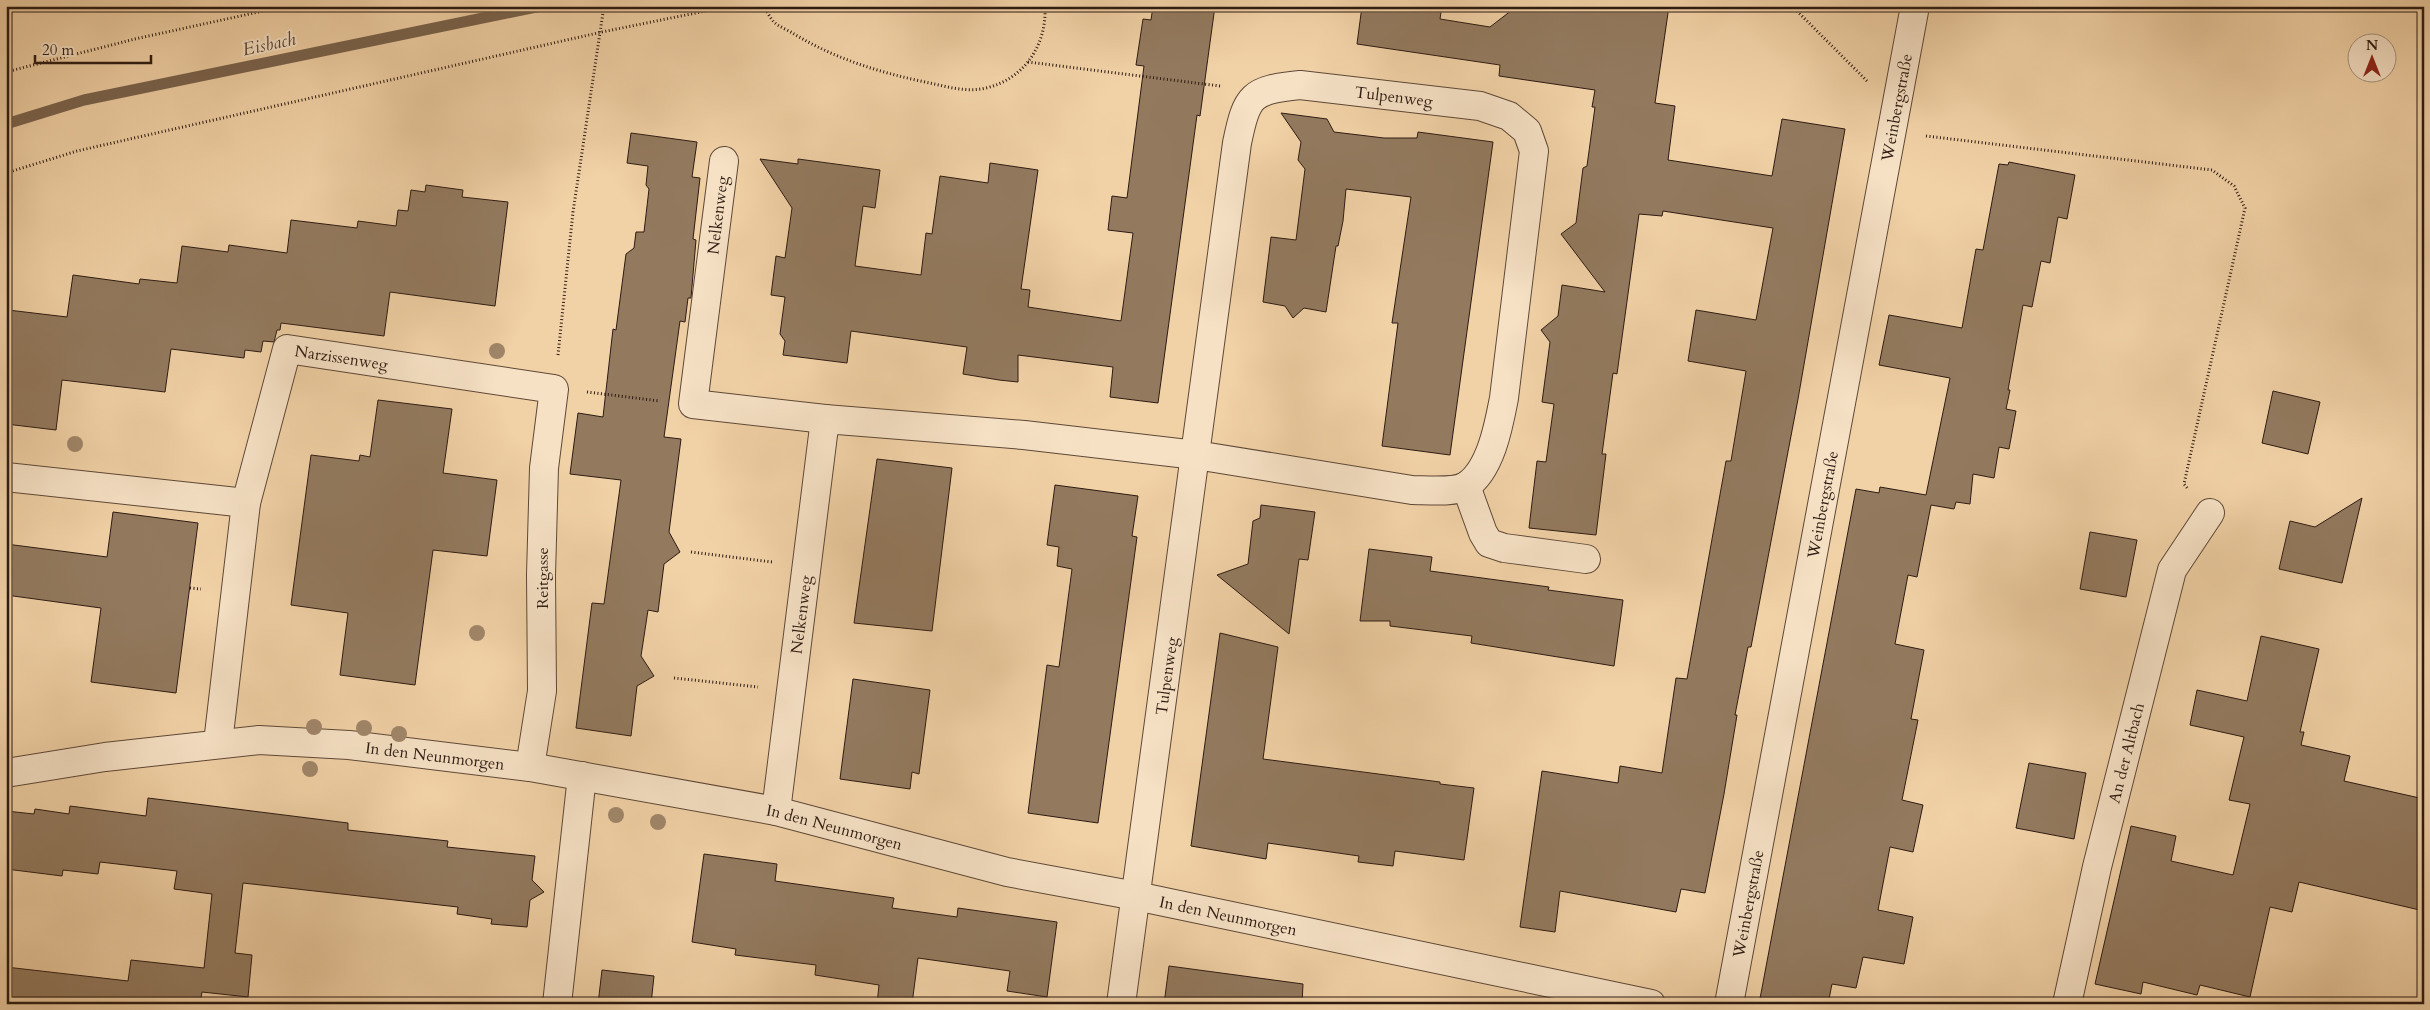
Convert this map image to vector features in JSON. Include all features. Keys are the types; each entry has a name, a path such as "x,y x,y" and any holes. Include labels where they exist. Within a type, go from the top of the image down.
{"street":[{"name":"Weinbergstraße","path":"1729,1004 1915,6"},
{"name":"Tulpenweg","path":"1121,1004 1237,143 1243,114 1254,96 1271,88 1300,85 1480,106 1509,116 1527,131 1534,151 1504,398 1496,437 1484,465 1466,486"},
{"name":"Nelkenweg","path":"693,404 724,161"},
{"name":"Narzissenweg","path":"218,743 246,504 286,348 554,389"},
{"name":"Reitgasse","path":"530,767 542,691 541,575 544,468 554,389"},
{"path":"693,404 825,418 1024,435 1196,455 1412,490 1440,490 1466,486 1489,543 1504,548 1586,558"},
{"name":"Nelkenweg","path":"776,811 825,418"},
{"path":"6,477 246,504"},
{"name":"An der Altbach","path":"2067,1004 2097,867 2172,570 2210,513"},
{"name":"In den Neunmorgen","path":"6,773 104,757 259,740 349,745 530,767 776,811 1007,872 1136,896 1651,1004"},
{"path":"557,1004 582,776"}],"path":[{"path":"6,72 135,39 286,6"},
{"path":"604,6 602,32 573,212 554,389 693,404"},
{"path":"6,173 77,151 602,32 730,6"},
{"path":"763,6 774,22 816,47 875,71 955,89 971,90 1001,83 1028,62 1042,38 1046,22 1045,6"},
{"path":"1792,6 1893,121 2212,170 2234,186 2245,208 2184,484 2210,513"},
{"path":"1028,62 1233,88 1254,96"},
{"path":"690,552 807,566"},
{"path":"674,678 791,690"}],"building":[{"path":"1153,6 1215,6 1200,116 1197,115 1158,403 1110,397 1113,367 1018,355 1018,382 999,380 963,374 967,347 851,331 847,363 783,355 785,341 780,334 785,297 771,295 776,256 785,258 792,208 760,159 798,164 798,159 880,170 875,208 863,206 855,266 921,275 926,233 932,234 940,176 988,183 990,163 1038,170 1021,289 1030,290 1028,307 1121,321 1133,233 1108,230 1112,196 1127,198 1144,66 1136,65 1143,19 1151,20"},
{"path":"1362,6 1442,6 1440,19 1490,27 1512,10 1520,11 1525,6 1669,6 1655,103 1675,106 1668,160 1772,176 1782,119 1845,129 1798,399 1751,647 1748,647 1735,715 1737,715 1724,794 1705,893 1681,889 1676,912 1560,891 1555,932 1520,927 1542,771 1618,783 1620,766 1662,773 1676,678 1687,679 1726,461 1731,461 1746,371 1688,361 1696,310 1756,320 1773,228 1663,211 1662,216 1639,214 1617,374 1613,373 1602,454 1606,454 1596,535 1529,528 1537,461 1546,462 1554,404 1542,402 1550,342 1541,330 1558,316 1562,285 1605,292 1561,234 1576,223 1583,168 1587,166 1595,107 1592,107 1595,90 1499,76 1500,65 1357,44"},
{"path":"1281,113 1327,119 1334,132 1384,138 1417,138 1418,132 1493,142 1450,455 1382,446 1398,323 1392,323 1411,197 1346,189 1343,221 1338,246 1336,246 1326,312 1304,308 1293,318 1285,306 1263,302 1271,237 1296,240 1305,169 1298,160 1301,142"},
{"path":"631,133 697,142 692,177 700,178 693,239 696,240 691,298 688,298 685,322 680,321 664,437 681,439 669,532 680,552 664,564 658,612 648,610 641,656 654,676 637,686 631,736 576,728 592,603 604,604 621,480 570,474 578,413 603,417 613,329 616,330 626,254 634,248 636,232 644,232 649,189 646,185 648,166 627,163"},
{"path":"2009,162 2075,175 2067,219 2058,217 2050,263 2041,261 2032,307 2023,305 2006,409 2016,411 2009,449 1999,447 1994,478 1973,474 1970,504 1956,502 1954,509 1931,505 1917,577 1908,575 1895,644 1924,650 1911,719 1918,720 1902,800 1923,805 1913,852 1890,847 1878,910 1913,917 1904,964 1863,957 1856,988 1832,984 1828,1004 1759,1004 1856,489 1879,493 1880,487 1926,495 1950,378 1879,365 1889,315 1962,328 1976,249 1983,250 1999,164 2008,165"},
{"path":"426,185 463,190 462,197 508,202 495,306 390,292 384,336 281,323 274,342 263,341 261,352 245,350 244,358 171,349 165,392 62,380 56,430 6,424 6,330 8,310 67,317 73,275 139,284 140,279 177,283 182,246 228,252 229,245 287,253 291,220 357,228 358,221 396,226 398,210 408,211 411,190 425,192"},
{"path":"2273,391 2320,402 2308,454 2262,443"},
{"path":"378,400 452,409 443,473 497,480 487,556 433,550 415,685 340,675 348,613 291,605 311,455 359,461 360,455 370,457"},
{"path":"877,459 952,468 932,631 854,623"},
{"path":"1055,485 1138,496 1132,536 1137,537 1098,823 1028,813 1047,665 1059,667 1072,569 1057,566 1059,547 1047,545"},
{"path":"2362,498 2342,583 2279,569 2290,521 2315,527"},
{"path":"1261,505 1315,512 1308,560 1299,559 1289,634 1217,575 1248,564 1253,521 1260,518"},
{"path":"113,512 198,523 176,693 91,682 101,608 6,595 6,544 107,557"},
{"path":"2090,532 2137,540 2126,597 2080,589"},
{"path":"1369,549 1432,557 1430,571 1549,587 1548,590 1623,600 1614,666 1471,643 1472,636 1390,626 1390,621 1360,621"},
{"path":"1220,633 1278,647 1263,759 1474,788 1464,860 1395,851 1393,866 1358,862 1359,856 1268,843 1266,859 1191,846"},
{"path":"2261,636 2319,649 2300,732 2304,732 2301,745 2350,756 2344,781 2424,799 2424,911 2299,882 2292,912 2270,907 2250,997 2200,985 2197,995 2143,982 2141,994 2095,984 2131,826 2176,836 2171,861 2233,875 2250,804 2229,800 2244,737 2190,725 2197,690 2247,701"},
{"path":"853,679 930,690 919,774 912,772 910,789 840,779"},
{"path":"2029,763 2086,773 2074,839 2016,828"},
{"path":"148,798 348,823 348,830 448,841 447,847 535,856 532,880 544,892 530,900 527,927 491,924 492,919 457,914 458,907 243,883 235,953 252,955 248,997 202,992 200,1004 6,1004 6,967 128,981 131,960 204,968 212,894 174,889 177,871 100,862 98,874 63,870 62,876 6,869 6,811 34,814 35,809 69,814 70,806 146,816"},
{"path":"704,854 777,864 775,881 894,898 892,908 957,917 958,908 1057,922 1047,997 1007,991 1010,971 918,958 912,1004 877,1004 879,985 815,975 816,965 735,955 736,949 692,942"},
{"path":"1169,966 1303,984 1302,1004 1164,1004"},
{"path":"602,970 654,976 651,1004 598,1004"}],"waterway":[{"name":"Eisbach","path":"6,124 84,100 541,6"}]}
